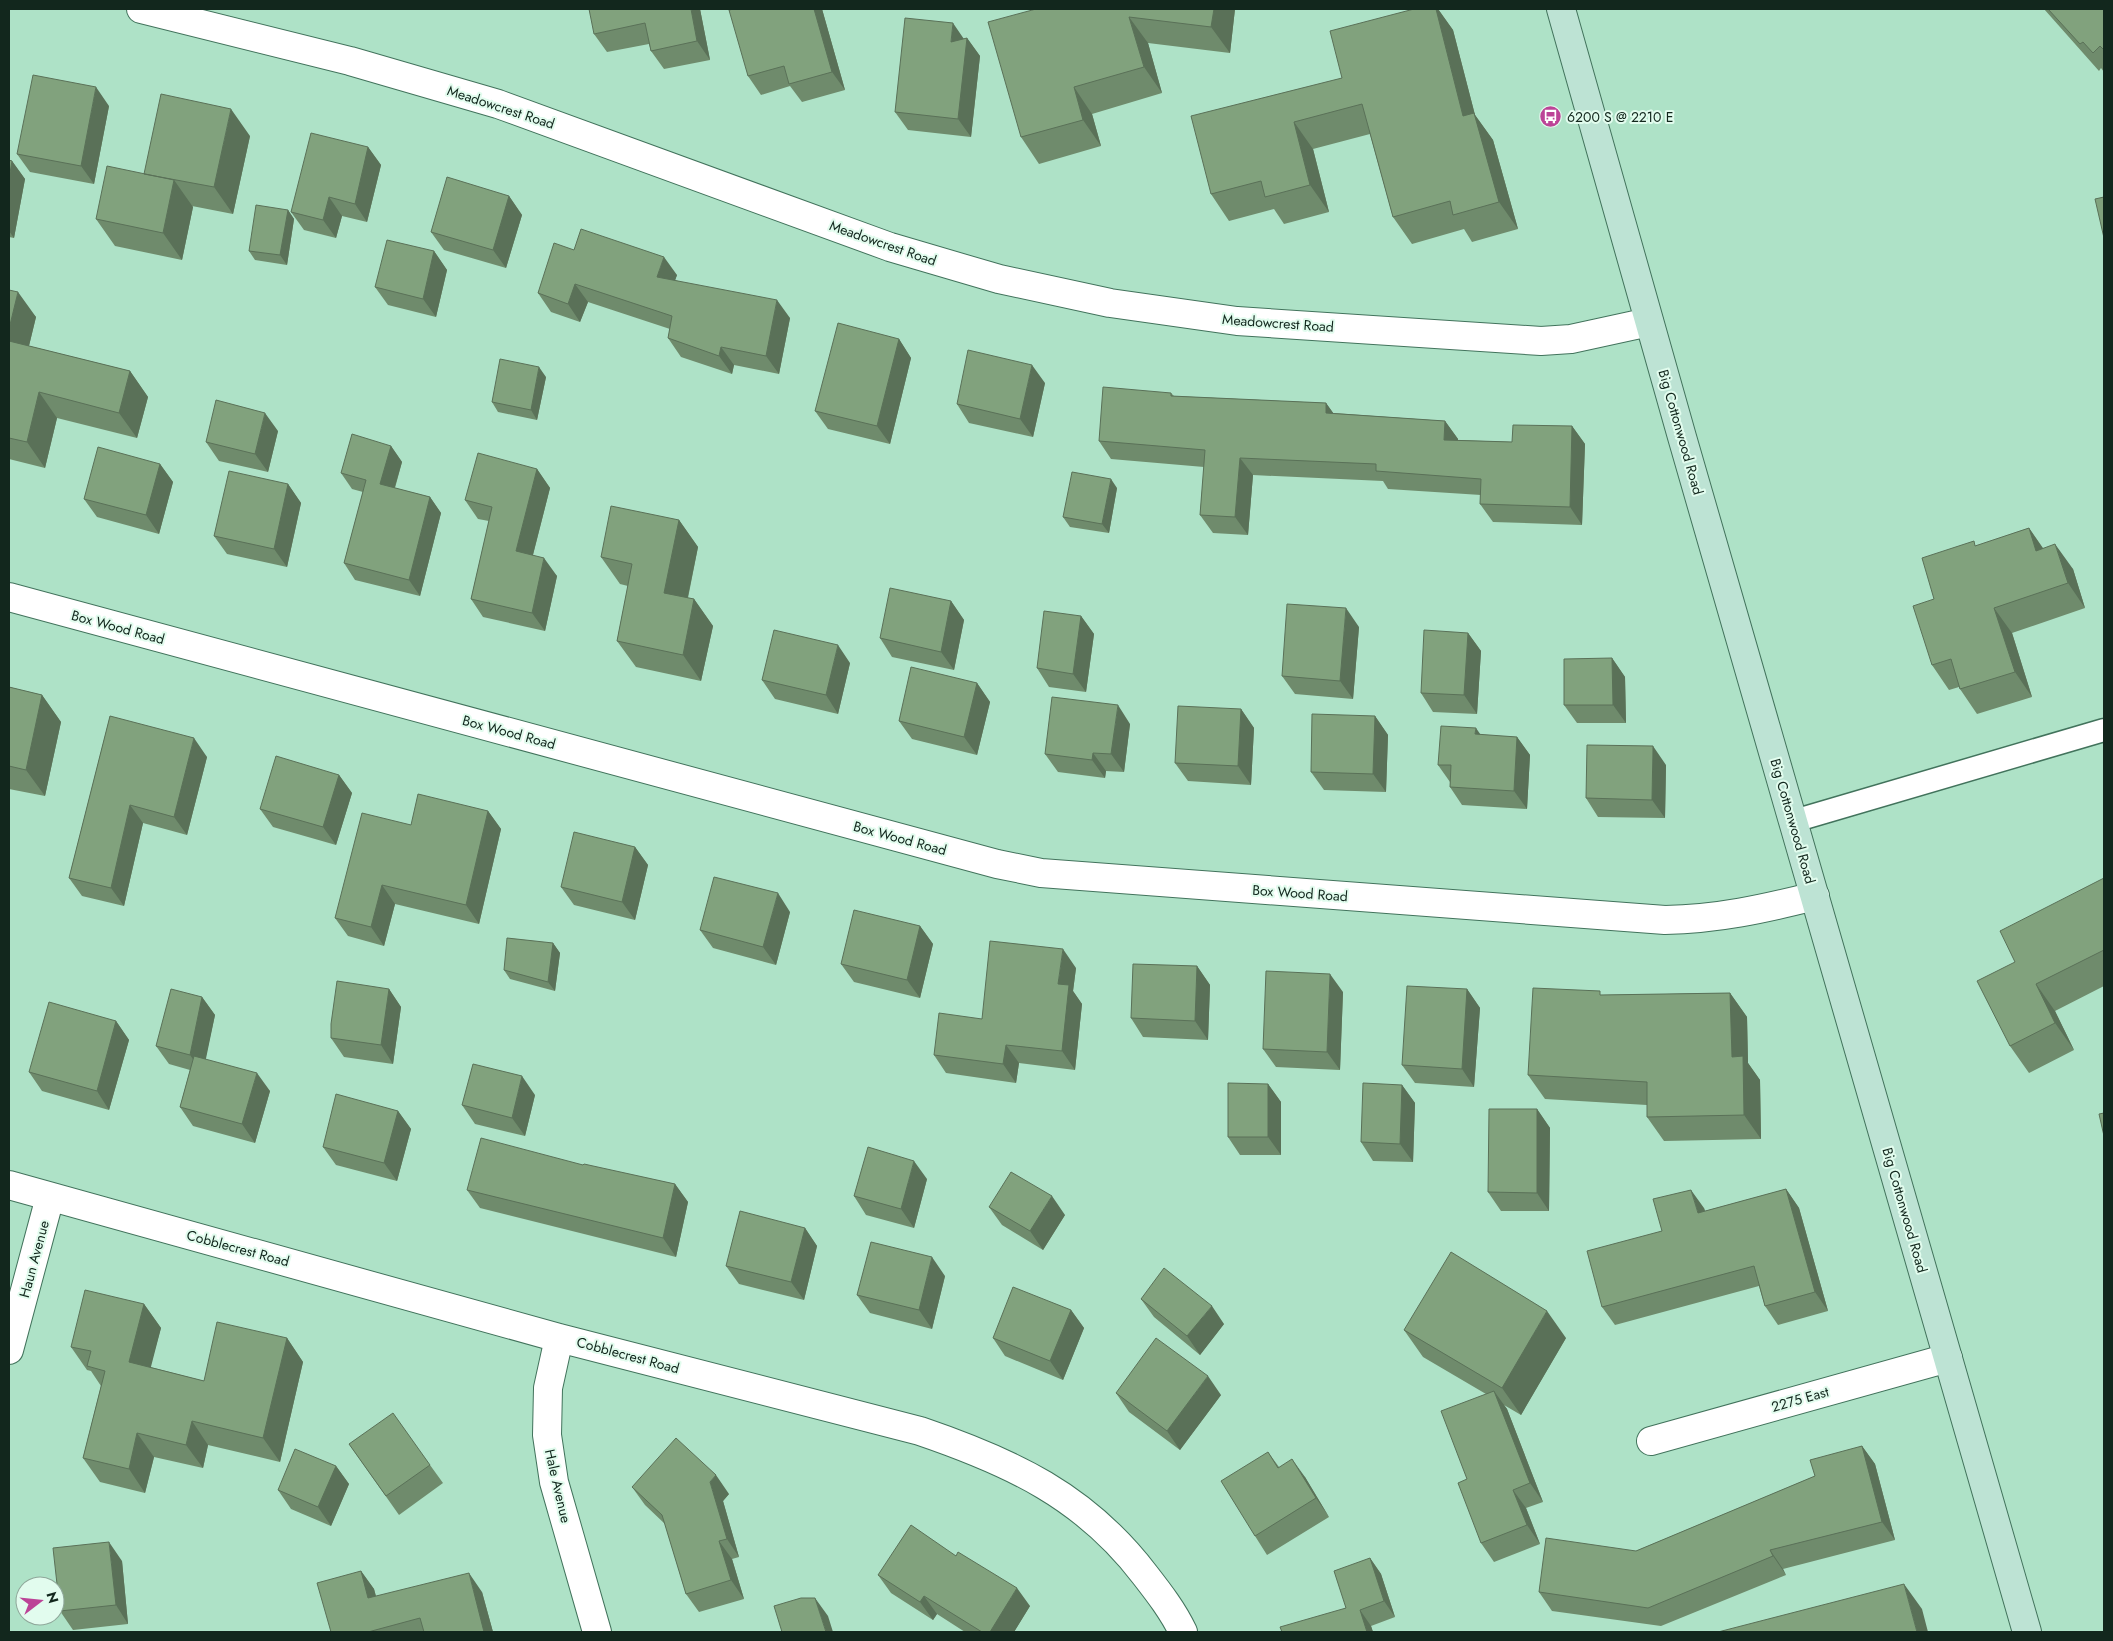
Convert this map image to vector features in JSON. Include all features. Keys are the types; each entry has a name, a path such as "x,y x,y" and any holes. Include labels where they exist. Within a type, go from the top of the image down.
{"main road":[{"name":"Big Cottonwood Road","path":"1561,9 2027,1632"}],"street":[{"name":"Meadowcrest Road","path":"141,9 350,61 498,104 890,247 1000,280 1110,303 1237,321 1541,341 1571,339 1650,322"},
{"name":"Box Wood Road","path":"9,597 997,864 1041,873 1665,920 1722,917 1763,910 1815,896"},
{"name":"Cobblecrest Road","path":"9,1185 560,1338 920,1431 1006,1464 1050,1488 1103,1527 1125,1549 1163,1597 1183,1632"},
{"name":"Haun Avenue","path":"9,1350 50,1197"},
{"name":"Hale Avenue","path":"560,1338 548,1388 547,1435 554,1482 597,1632"},
{"name":"2275 East","path":"1651,1441 1948,1358"}],"lane":[{"path":"1794,822 2104,730"}],"building":[{"path":"589,9 691,9 697,41 651,51 645,23 594,34"},
{"path":"814,9 832,72 789,84 784,66 748,76 729,10"},
{"path":"1036,9 1214,9 1211,27 1129,17 1144,67 1074,87 1083,120 1021,137 988,22"},
{"path":"1414,9 1436,9 1463,116 1474,113 1499,202 1453,215 1450,201 1393,217 1362,104 1294,122 1310,185 1265,197 1261,181 1211,194 1191,116 1342,78 1330,31"},
{"path":"2048,9 2104,9 2104,48 2100,46 2093,53 2083,42 2080,44"},
{"path":"905,18 953,23 951,42 967,38 958,119 895,112"},
{"path":"33,75 96,87 81,166 17,154"},
{"path":"161,94 231,109 214,187 144,174"},
{"path":"311,133 368,147 355,204 329,197 323,220 291,212"},
{"path":"9,160 12,161 9,179"},
{"path":"107,166 174,180 163,233 96,219"},
{"path":"447,177 509,196 493,250 431,232"},
{"path":"2104,197 2104,238 2095,199"},
{"path":"256,205 288,210 280,255 249,251"},
{"path":"581,229 664,257 657,277 777,300 766,356 721,347 719,356 668,338 672,316 575,284 568,304 538,293 554,243 574,250"},
{"path":"387,240 434,251 423,299 375,287"},
{"path":"9,290 18,292 9,329"},
{"path":"838,323 899,339 877,426 815,411"},
{"path":"9,341 130,371 119,413 39,392 27,442 9,438"},
{"path":"968,350 1032,365 1020,419 957,404"},
{"path":"500,359 539,367 531,410 492,402"},
{"path":"1103,387 1171,393 1171,396 1326,403 1326,413 1445,421 1444,440 1512,442 1513,425 1572,426 1570,507 1480,504 1481,479 1376,471 1376,464 1240,458 1235,517 1200,515 1205,450 1099,441"},
{"path":"216,400 265,413 255,454 206,442"},
{"path":"352,434 391,446 380,484 430,497 409,580 344,563 366,480 341,473"},
{"path":"98,447 160,464 146,515 84,499"},
{"path":"478,453 537,469 516,551 544,558 532,613 471,599 492,507 465,500"},
{"path":"229,471 288,484 274,549 214,536"},
{"path":"1072,472 1111,479 1102,524 1063,517"},
{"path":"611,506 679,520 664,593 694,599 683,655 617,641 632,564 601,557"},
{"path":"2029,528 2036,551 2055,544 2068,583 1994,608 2015,672 1960,689 1951,659 1932,665 1913,606 1934,599 1922,558 1974,541 1975,546"},
{"path":"890,588 951,601 941,652 880,638"},
{"path":"1287,604 1346,608 1340,681 1282,676"},
{"path":"1044,611 1081,616 1073,674 1037,668"},
{"path":"774,630 838,645 826,695 762,680"},
{"path":"1424,630 1468,633 1464,695 1421,693"},
{"path":"1612,658 1613,705 1564,705 1564,659"},
{"path":"911,667 977,683 964,737 899,721"},
{"path":"9,687 42,695 26,770 9,766"},
{"path":"1052,697 1118,705 1111,754 1093,753 1092,760 1045,754"},
{"path":"1178,706 1241,709 1238,766 1175,763"},
{"path":"1312,714 1375,716 1373,774 1311,772"},
{"path":"110,716 194,738 174,817 130,805 111,888 69,878"},
{"path":"1441,726 1476,728 1475,734 1517,737 1514,791 1450,787 1451,765 1438,765"},
{"path":"1587,745 1653,746 1652,800 1586,798"},
{"path":"276,756 339,775 323,827 260,809"},
{"path":"418,794 488,811 466,905 382,885 371,927 335,918 362,813 411,825"},
{"path":"574,832 635,847 622,902 561,887"},
{"path":"714,877 778,893 763,947 700,930"},
{"path":"2104,878 2104,950 2036,984 2055,1023 2010,1046 1977,981 2015,962 2000,931"},
{"path":"854,910 920,926 907,980 841,964"},
{"path":"507,938 553,943 548,982 504,970"},
{"path":"990,941 1063,949 1058,984 1069,985 1062,1051 1006,1045 1003,1064 934,1055 939,1013 982,1019"},
{"path":"1133,964 1197,966 1195,1021 1131,1018"},
{"path":"1266,971 1330,974 1327,1052 1263,1049"},
{"path":"337,981 389,989 381,1045 331,1038"},
{"path":"1407,986 1467,989 1462,1069 1402,1065"},
{"path":"1533,988 1600,991 1600,995 1730,993 1732,1057 1743,1056 1744,1115 1647,1117 1647,1082 1528,1075"},
{"path":"171,989 202,997 190,1055 156,1046"},
{"path":"49,1002 116,1021 97,1091 29,1072"},
{"path":"194,1056 257,1073 242,1124 180,1107"},
{"path":"473,1064 522,1076 512,1118 462,1105"},
{"path":"1228,1083 1268,1084 1268,1137 1228,1137"},
{"path":"1363,1083 1402,1085 1400,1144 1361,1142"},
{"path":"336,1094 398,1111 384,1163 323,1147"},
{"path":"1489,1109 1537,1109 1537,1193 1488,1192"},
{"path":"2104,1113 2104,1136 2099,1114"},
{"path":"481,1138 583,1165 675,1184 663,1238 467,1190"},
{"path":"868,1147 914,1161 901,1209 854,1196"},
{"path":"1011,1172 1052,1196 1030,1231 989,1207"},
{"path":"1786,1189 1815,1292 1765,1306 1754,1266 1602,1307 1587,1251 1662,1231 1653,1199 1691,1190 1698,1213"},
{"path":"740,1211 805,1228 791,1282 726,1266"},
{"path":"871,1242 932,1257 919,1310 857,1295"},
{"path":"1451,1252 1547,1311 1502,1388 1404,1330"},
{"path":"1164,1268 1212,1306 1187,1336 1141,1299"},
{"path":"1013,1287 1071,1310 1050,1361 993,1338"},
{"path":"85,1290 144,1304 129,1362 204,1381 217,1322 287,1338 263,1438 192,1421 186,1445 137,1433 129,1469 83,1458 105,1371 87,1366 91,1351 71,1347"},
{"path":"1156,1338 1208,1376 1167,1431 1116,1393"},
{"path":"1494,1391 1530,1483 1513,1490 1527,1525 1481,1543 1458,1483 1467,1479 1441,1411"},
{"path":"393,1413 430,1465 386,1496 349,1444"},
{"path":"676,1438 716,1475 710,1482 727,1539 719,1541 731,1580 686,1594 662,1515 632,1487"},
{"path":"1862,1446 1882,1522 1770,1550 1773,1556 1648,1608 1539,1592 1546,1538 1636,1551 1815,1476 1810,1460"},
{"path":"295,1449 336,1466 318,1507 278,1490"},
{"path":"1268,1452 1278,1468 1292,1459 1316,1498 1255,1536 1221,1481"},
{"path":"911,1525 956,1556 958,1552 1017,1588 990,1632 982,1632 924,1596 920,1602 878,1575"},
{"path":"109,1542 116,1605 65,1610 65,1576 56,1576 53,1548"},
{"path":"1370,1558 1384,1601 1360,1610 1367,1632 1282,1632 1280,1627 1346,1608 1334,1571"},
{"path":"361,1571 368,1598 469,1573 484,1632 424,1632 420,1618 368,1632 331,1632 317,1583"},
{"path":"1904,1584 1917,1632 1718,1632"},
{"path":"801,1598 815,1598 826,1632 782,1632 774,1606"}],"place":[{"name":"6200 S @ 2210 E","path":"1551,117"}]}
